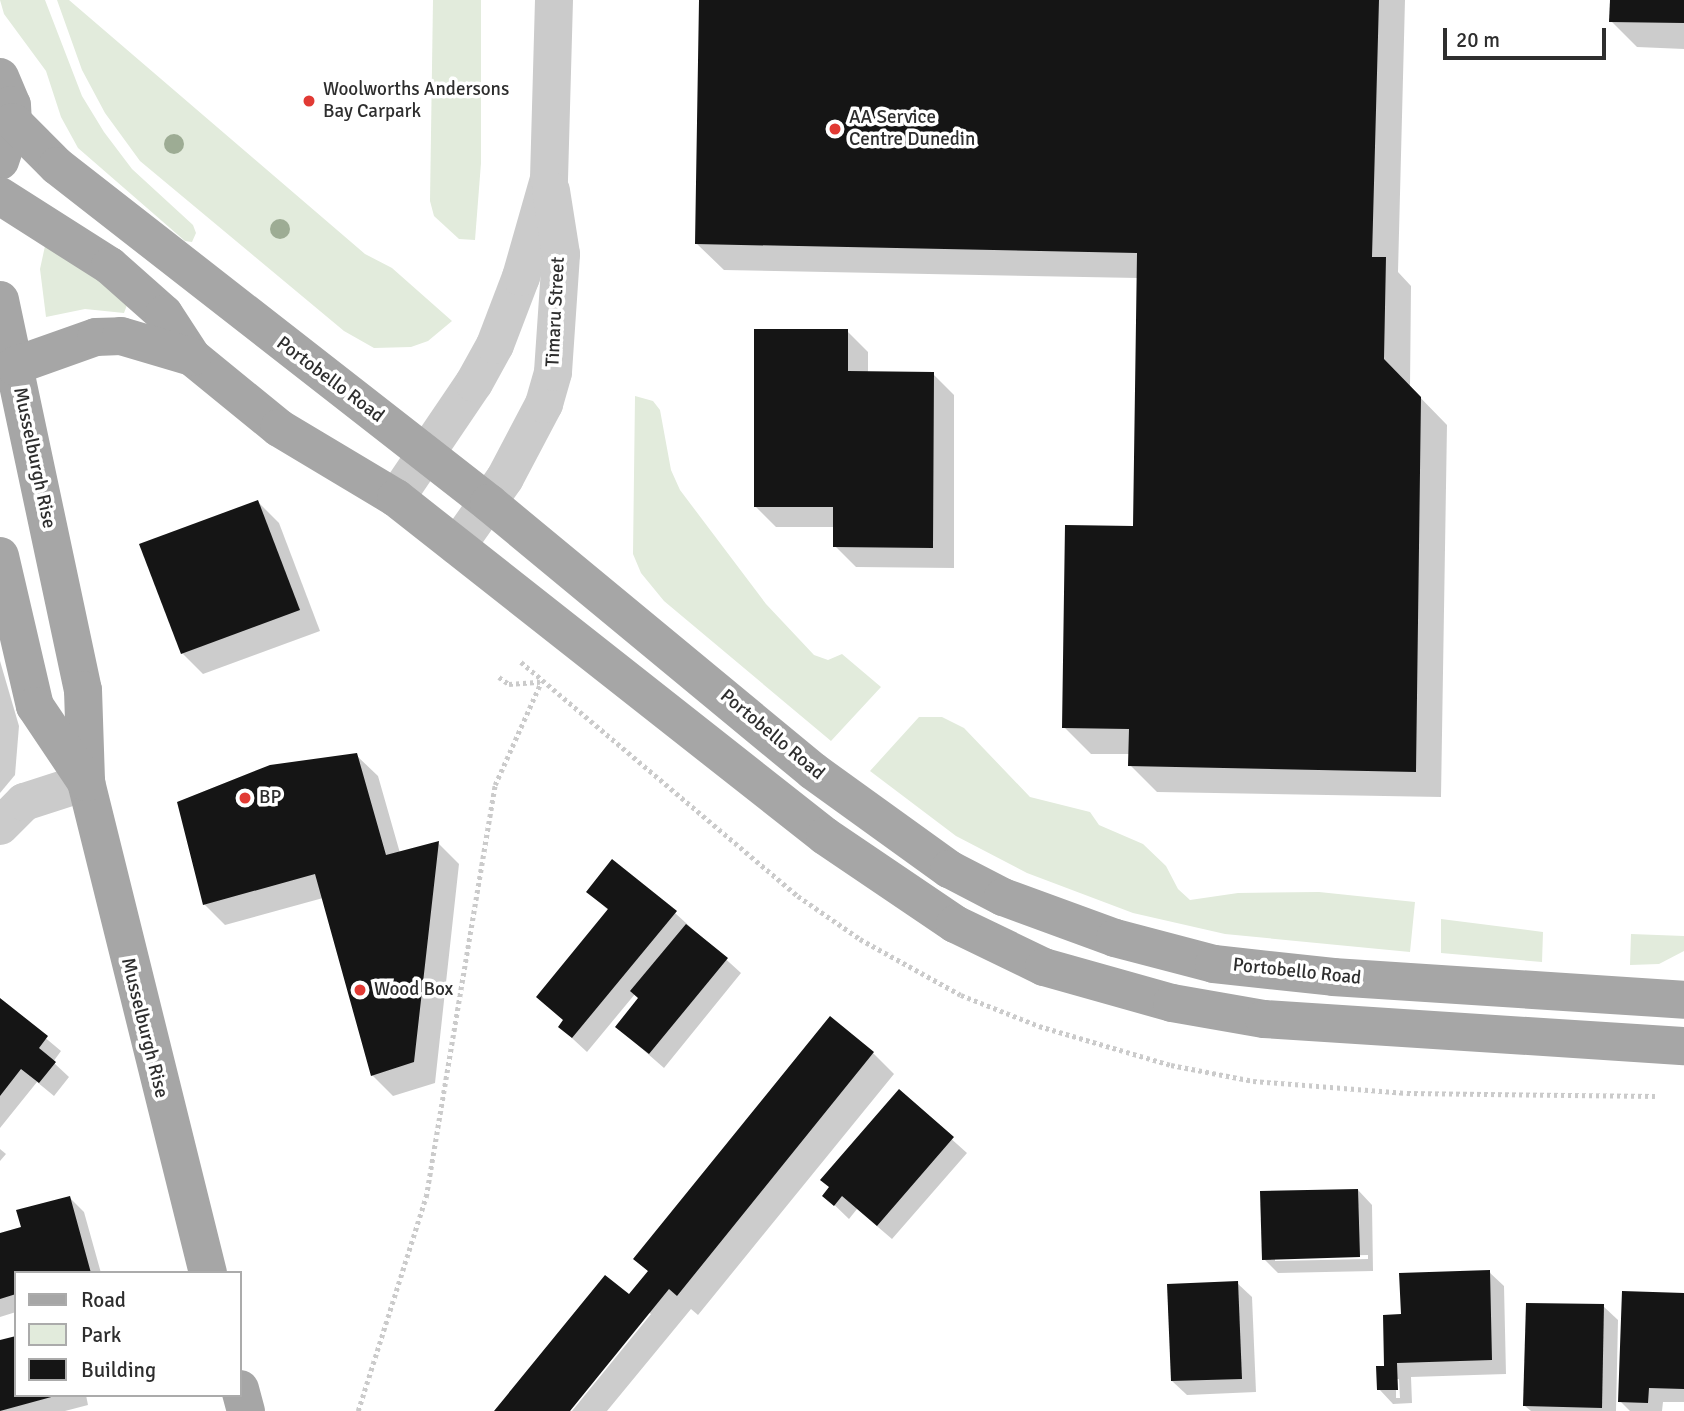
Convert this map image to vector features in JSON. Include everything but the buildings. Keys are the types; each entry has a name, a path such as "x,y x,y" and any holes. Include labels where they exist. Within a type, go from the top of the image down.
{"main road":[{"path":"0,77 12,105 12,122 0,162"},
{"name":"Portobello Road","path":"12,122 57,166 489,503 813,771 949,869 1003,897 1115,939 1214,964 1333,977 1684,1000"},
{"path":"0,196 110,266 164,314 192,357 279,428 396,498 825,836 956,924 1044,967 1172,1003 1264,1020 1684,1046"},
{"name":"Musselburgh Rise","path":"0,300 83,690 86,782 208,1271"},
{"path":"14,366 96,337 121,336 192,357"},
{"name":"Musselburgh Rise","path":"0,556 35,706 86,782"}],"street":[{"name":"Timaru Street","path":"457,547 489,503 544,404 554,372 561,254 548,179 554,0"},
{"name":"Timaru Street","path":"396,498 427,454 495,345 521,277 548,179"},
{"path":"0,826 24,802 86,782"}],"path":[{"path":"358,1411 426,1197 495,785 541,682 509,684 499,677"}],"green space":[{"path":"0,0 45,0 82,96 104,132 132,169 193,225 196,233 192,242 185,241 78,148 61,117 46,71 4,14"},
{"path":"57,0 69,0 365,254 392,268 452,321 428,341 411,347 374,348 344,331 140,161 105,113 82,70"},
{"path":"433,0 481,0 481,163 475,240 459,239 434,216 430,201"},
{"path":"45,246 82,266 127,305 124,313 85,309 46,317 40,269"},
{"path":"635,396 653,401 660,410 671,470 680,490 766,604 814,655 828,660 842,654 881,687 831,741 664,601 641,573 633,554"},
{"path":"919,717 942,717 964,728 1030,797 1090,812 1099,825 1143,844 1166,866 1178,889 1190,900 1238,893 1319,892 1415,902 1410,952 1225,934 1133,913 1027,873 956,836 870,771"},
{"path":"1441,919 1543,932 1542,962 1441,953"},
{"path":"1631,934 1684,936 1684,951 1659,964 1630,965"}],"place":[{"name":"Woolworths Andersons Bay Carpark","path":"309,101"},
{"name":"AA Service Centre Dunedin","path":"835,129"},
{"name":"BP","path":"245,798"},
{"name":"Wood Box","path":"360,990"}]}
